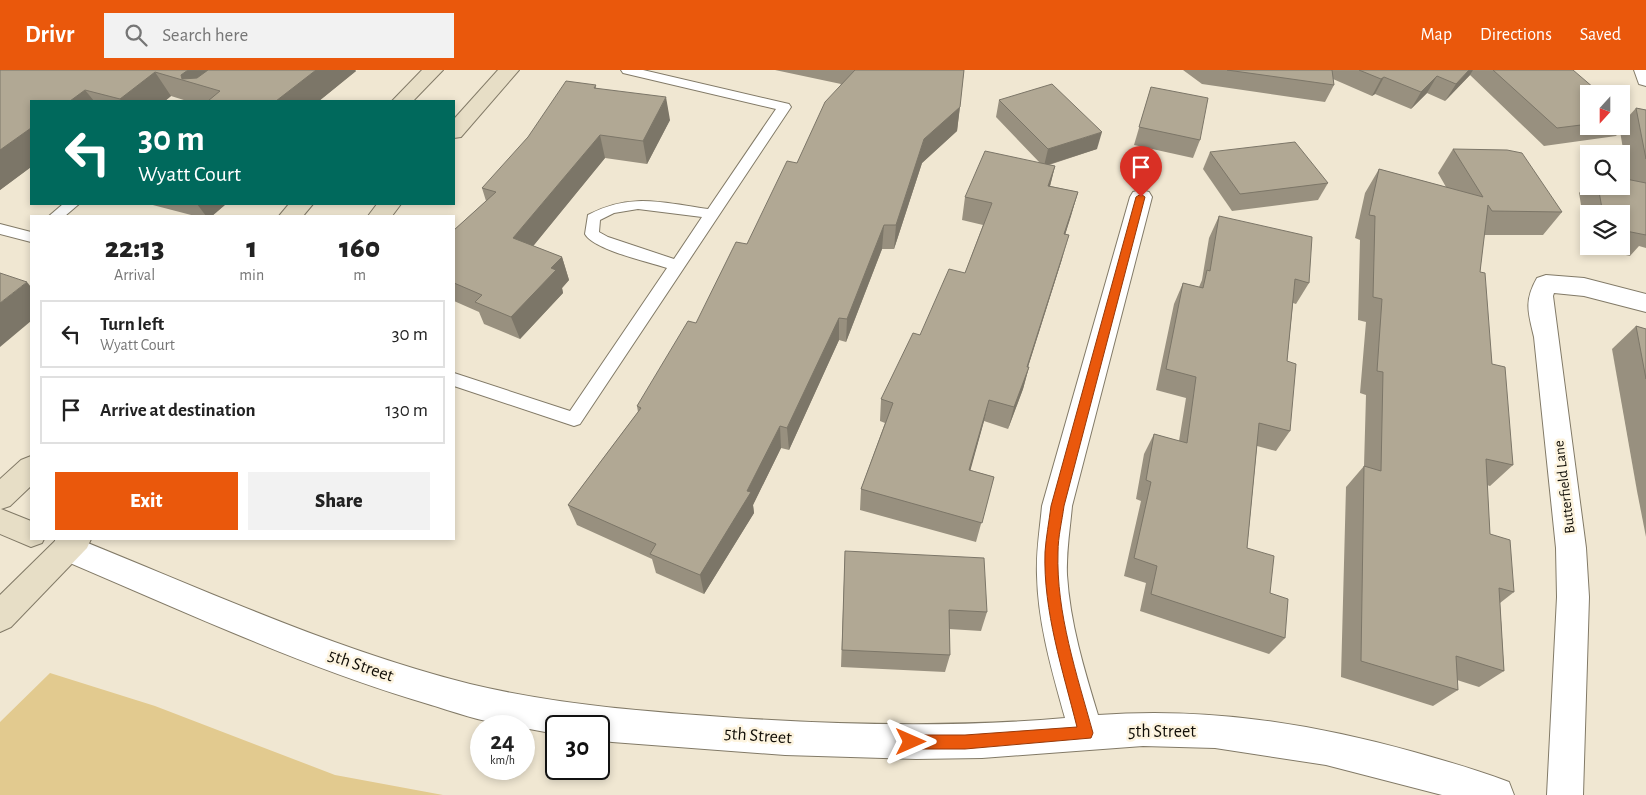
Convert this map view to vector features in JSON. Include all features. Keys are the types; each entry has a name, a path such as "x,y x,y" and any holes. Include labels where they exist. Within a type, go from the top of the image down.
{"main road":[{"path":"403,100 433,70"},
{"path":"455,131 509,70"},
{"path":"291,215 301,205"},
{"path":"380,215 389,205"},
{"path":"0,497 30,469"},
{"path":"0,521 30,534"},
{"path":"0,617 62,542"}],"street":[{"path":"1644,70 1646,80"},
{"path":"1086,733 1066,657 1053,594 1052,552 1058,506 1141,197"},
{"name":"Butterfield Lane","path":"1565,795 1573,596 1571,548 1547,337 1539,304 1541,291 1546,284 1560,283 1588,287 1646,303"},
{"name":"5th Street","path":"62,542 351,663 501,709 608,724 857,742 965,742 1146,729 1211,731 1302,742 1397,764 1496,795"}],"lane":[{"path":"455,379 574,419 784,107 627,70"},
{"path":"678,266 603,241 592,234 593,218 610,209 638,204 712,214"},
{"path":"57,215 71,205"},
{"path":"0,228 30,236"}],"shaded area":[{"path":"50,673 155,706 335,775 443,795 0,795 0,722"}],"building":[{"path":"0,70 188,70 181,75 182,79 197,78 208,70 316,70 277,100 209,100 220,91 155,72 120,99 85,90 71,100 30,100 30,129 0,150"},
{"path":"855,70 964,70 960,107 924,139 896,225 884,225 847,319 839,318 787,428 780,426 747,491 751,492 700,575 650,554 656,544 568,505 641,408 637,406 688,321 696,323 736,242 747,244 787,161 797,163 825,102"},
{"path":"1227,70 1332,70 1334,85"},
{"path":"1359,70 1469,70 1456,84 1437,76 1421,92 1384,77 1381,79"},
{"path":"1493,70 1573,70 1590,85 1580,85 1580,125 1557,128"},
{"path":"566,81 596,85 594,88 666,97 643,141 600,135 513,238 562,257 551,268 556,270 511,317 475,302 482,295 455,283 455,229 496,192 482,188 528,137"},
{"path":"1052,84 1102,132 1048,149 999,100"},
{"path":"1151,87 1208,98 1200,140 1139,127"},
{"path":"1636,108 1646,110 1646,159"},
{"path":"1295,142 1328,183 1240,194 1210,152"},
{"path":"1453,149 1507,150 1522,153 1562,212 1492,211 1488,205 1480,272 1485,273 1492,364 1505,367 1513,465 1486,459 1490,534 1510,540 1514,592 1499,588 1504,671 1456,656 1458,690 1361,661 1364,466 1381,471 1383,372 1377,371 1382,299 1373,297 1375,216 1369,215 1379,169 1483,197"},
{"path":"985,151 1055,166 1048,186 1078,192 1064,234 1069,235 1027,367 1029,367 1014,407 989,400 969,470 994,477 982,523 861,489 893,403 881,399 913,333 920,335 949,269 965,273 992,203 965,197"},
{"path":"1630,180 1646,183 1646,235 1630,232 1630,205 1601,205 1600,195 1630,195"},
{"path":"1219,216 1312,237 1309,283 1295,279 1287,361 1296,364 1290,431 1259,423 1247,548 1274,556 1270,593 1288,599 1285,638 1151,594 1157,566 1134,558 1151,482 1146,480 1154,434 1187,443 1196,377 1166,369 1183,283 1203,288 1207,270 1210,271"},
{"path":"0,273 27,282 0,303"},
{"path":"1636,326 1646,329 1646,379"},
{"path":"845,551 984,558 987,612 949,610 950,655 842,650"}],"route":[{"path":"911,742 965,742 1086,733 1066,657 1053,594 1052,552 1058,506 1141,197"}]}
